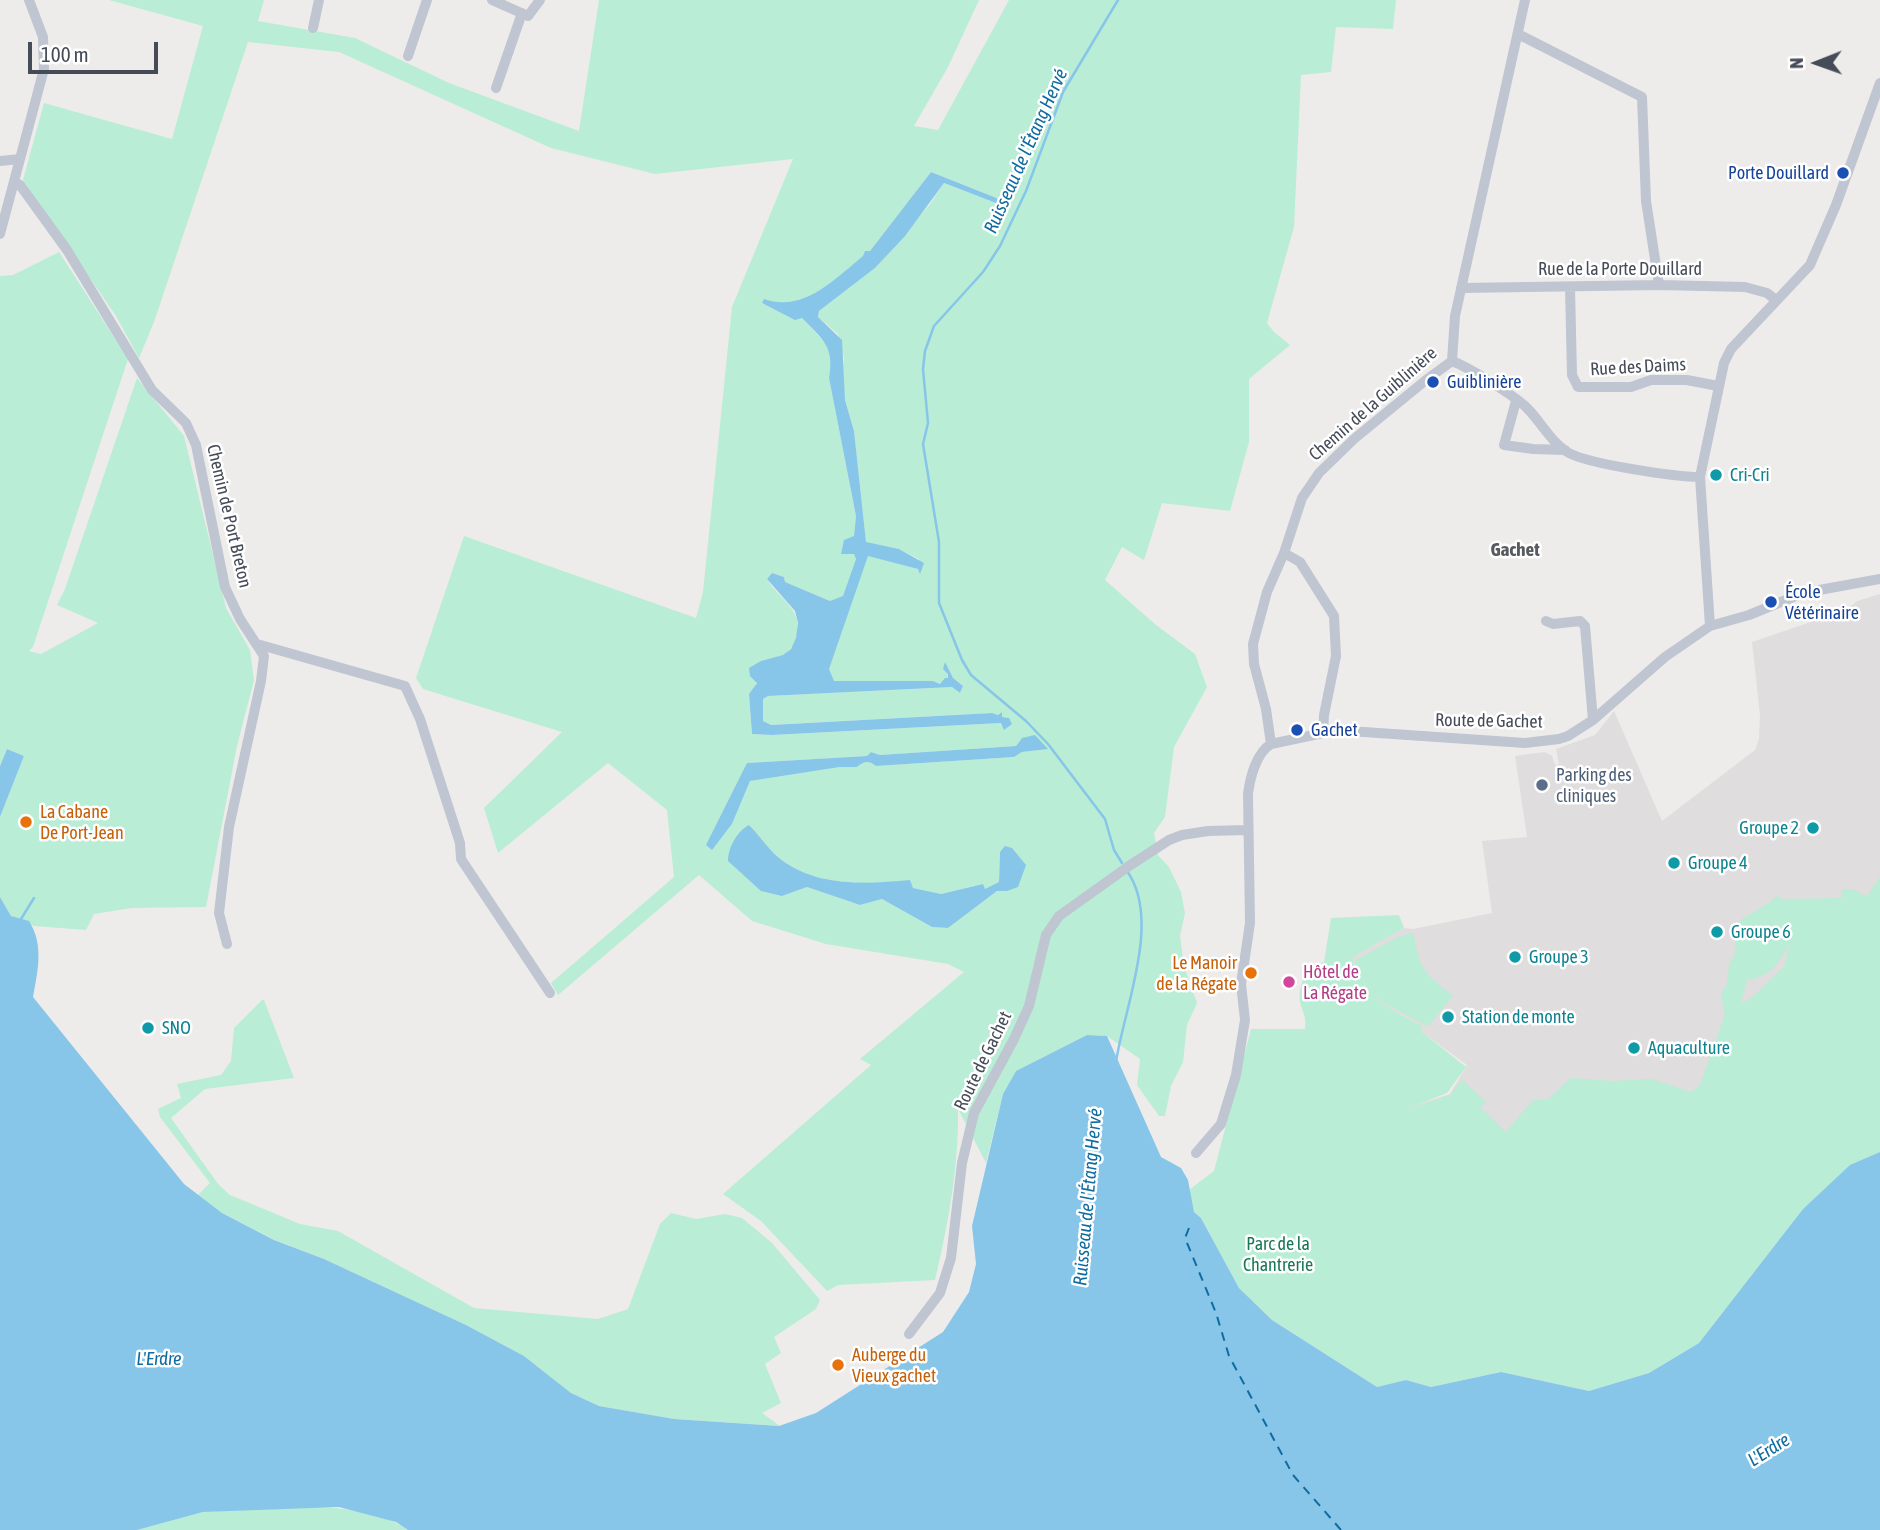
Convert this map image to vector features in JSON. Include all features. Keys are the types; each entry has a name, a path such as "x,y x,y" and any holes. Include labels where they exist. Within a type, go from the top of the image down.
{"street":[{"path":"0,234 41,82 45,56 38,20 29,0"},
{"path":"313,28 319,0"},
{"path":"408,56 427,0"},
{"path":"492,0 528,16 540,0"},
{"name":"Chemin de la Guiblinière","path":"1271,744 1266,709 1254,664 1254,645 1267,592 1284,553 1302,498 1319,473 1354,439 1452,361 1455,316 1525,0"},
{"path":"496,88 522,13"},
{"path":"1518,34 1642,97 1646,201 1659,285"},
{"path":"1710,626 1700,477 1724,363 1731,349 1810,265 1819,249 1880,83"},
{"path":"0,161 20,159"},
{"name":"Chemin de Port Breton","path":"14,182 20,185 67,250 152,390 186,423 196,445 225,587 240,620 264,656 229,827 219,913 227,944"},
{"name":"Rue de la Porte Douillard","path":"1461,288 1659,285 1745,287 1767,293 1776,300"},
{"name":"Rue des Daims","path":"1570,287 1572,374 1578,387 1631,387 1651,380 1687,380 1718,386"},
{"path":"1452,361 1466,367 1524,406 1571,454 1606,463 1700,477"},
{"path":"1516,401 1504,445 1565,450"},
{"path":"1284,553 1300,562 1334,616 1336,656 1324,715 1324,733"},
{"name":"Route de Gachet","path":"1271,744 1324,733 1349,731 1525,743 1568,736 1593,720 1665,657 1710,626 1749,615 1803,593 1880,579"},
{"path":"1546,621 1553,624 1580,621 1585,626 1593,720"},
{"path":"257,643 405,686 420,719 460,843 461,859 550,993"},
{"path":"1196,1153 1220,1124 1236,1075 1245,1020 1241,984 1250,923 1250,783 1262,752 1271,744"},
{"name":"Route de Gachet","path":"909,1334 940,1293 951,1258 962,1163 974,1113 1029,1006 1046,935 1059,916 1125,868 1182,835 1248,830"}],"shaded area":[{"path":"1880,594 1880,995 1872,994 1833,1144 1264,1158 1273,1123 1386,1114 1450,1094 1467,1065 1422,1032 1421,1025 1386,1007 1370,994 1351,957 1404,928 1413,929 1492,913 1482,841 1527,837 1515,756 1545,752 1552,756 1555,765 1559,764 1556,749 1595,735 1614,711 1662,821 1755,750 1759,739 1760,715 1752,642 1846,610 1857,601"}],"green space":[{"path":"109,0 264,0 258,21 355,38 449,83 579,131 599,0 979,0 948,67 914,126 938,130 1009,0 1396,0 1393,29 1336,27 1331,72 1301,75 1294,227 1267,323 1290,345 1249,379 1249,442 1230,511 1162,503 1144,560 1122,547 1105,580 1156,625 1195,654 1207,687 1174,747 1165,817 1154,833 1158,855 1169,867 1181,892 1185,913 1180,936 1184,966 1197,1003 1187,1025 1183,1062 1171,1086 1165,1116 1159,1116 1137,1085 1140,1059 1107,1036 1087,1035 1016,1071 1003,1094 986,1163 958,1109 952,1195 935,1280 838,1285 827,1291 761,1221 723,1194 871,1065 860,1059 964,972 948,964 826,944 752,921 699,875 558,995 551,983 674,877 667,810 608,763 498,853 484,808 562,732 423,689 416,678 464,536 696,618 703,592 732,307 793,159 655,174 551,148 339,52 248,42 154,322 139,358 116,316 23,180 44,103 172,139 203,26","holes":["931,172 999,199 996,203 944,183 930,204 875,268 819,311 818,317 838,334 844,358 842,372 845,400 854,431 866,543 899,549 919,559 918,569 868,555 828,669 833,681 933,681 941,684 948,678 948,674 963,686 960,693 952,687 768,696 763,699 763,721 770,725 991,713 998,715 1002,712 1002,717 1009,718 1009,721 1003,725 752,734 749,695 757,682 753,667 787,652 795,641 798,629 794,612 767,579 772,573 784,577 785,582 830,601 843,597 856,559 856,516 829,378 832,362 829,347 802,318 790,316 762,303 764,300 779,302 806,297 842,274 864,256 865,252 870,251","1022,738 1047,749 1022,752 1014,757 876,766 866,762 857,767 840,767 750,781 732,824 718,842 747,763 868,756 871,752 880,755 1016,746","749,825 778,857 812,876 860,883 910,881 913,888 941,894 983,884 985,890 999,882 1000,852 1007,891 997,891 948,928 932,927 882,899 860,905 807,887 782,896"]},
{"path":"59,252 128,359 33,647 29,651 41,654 98,623 57,605 65,589 137,378 184,436 226,608 250,650 254,680 237,746 206,907 132,908 94,914 86,930 34,926 11,916 0,897 0,817 24,756 7,749 0,766 0,276 13,275"},
{"name":"Parc de la Chantrerie","path":"1880,877 1880,1152 1850,1166 1803,1209 1699,1343 1649,1373 1589,1391 1501,1372 1431,1387 1406,1380 1377,1387 1272,1320 1239,1288 1201,1218 1194,1212 1189,1190 1214,1171 1251,1029 1305,1029 1300,988 1306,968 1324,962 1331,918 1399,915 1404,928 1352,957 1357,973 1355,960 1398,937 1413,933 1421,964 1435,981 1453,996 1428,1026 1387,1005 1371,992 1360,977 1372,994 1379,1000 1394,1011 1421,1025 1422,1032 1466,1067 1447,1093 1399,1112 1450,1095 1462,1080 1486,1102 1480,1107 1506,1132 1533,1100 1547,1100 1571,1078 1612,1081 1651,1079 1691,1092 1700,1085 1725,1014 1721,995 1735,953 1737,927 1742,919 1776,896 1784,899 1842,898 1841,889 1851,889 1867,896","holes":["1789,944 1785,966 1749,1000 1741,1003 1747,980 1774,968"]},
{"path":"262,1000 294,1078 205,1089 171,1118 218,1184 230,1195 300,1224 338,1231 474,1308 598,1319 628,1309 660,1224 671,1213 696,1219 725,1214 742,1218 772,1243 820,1300 816,1309 774,1337 781,1353 765,1364 781,1403 762,1413 780,1426 674,1419 599,1406 571,1393 524,1356 466,1325 324,1259 275,1240 222,1213 198,1195 210,1183 160,1117 158,1109 181,1098 177,1084 221,1075 231,1061 234,1028"},
{"path":"292,1507 352,1510 395,1522 408,1530 137,1530 203,1512"}],"water":[{"path":"931,172 999,199 996,203 944,183 905,236 875,268 819,311 818,317 842,340 845,400 854,431 866,542 899,549 924,563 920,574 918,569 868,556 829,669 834,681 933,681 940,684 948,678 943,669 945,662 953,678 963,686 960,693 952,687 768,696 763,699 763,721 771,725 992,713 998,715 1002,712 1002,717 1009,718 1012,724 1004,730 1001,723 752,734 749,694 757,683 750,676 749,668 761,661 783,655 791,649 798,623 795,611 767,579 772,573 784,577 785,582 830,601 843,596 856,559 854,554 841,554 844,540 854,536 856,516 829,378 828,350 821,338 802,318 795,320 762,303 764,299 778,302 805,298 830,283 863,256 865,251 870,251"},
{"path":"1035,735 1048,749 1022,752 1014,757 876,766 866,762 857,767 840,767 750,781 732,824 712,850 706,845 747,763 867,756 871,752 880,755 1016,746 1022,738"},
{"path":"7,749 24,756 0,817 0,766"},
{"path":"749,825 783,861 812,875 844,882 910,880 913,888 941,894 983,884 985,889 999,882 1000,852 1005,846 1012,848 1026,865 1018,887 997,891 948,928 932,927 882,899 860,905 807,887 782,896 761,891 728,861 734,840"},
{"name":"L'Erdre","path":"0,897 11,916 29,921 37,939 37,977 33,997 184,1184 222,1213 274,1240 324,1259 466,1325 524,1356 571,1393 599,1406 674,1419 779,1426 816,1413 943,1332 969,1292 976,1264 972,1226 1003,1094 1016,1071 1087,1035 1107,1036 1161,1157 1181,1168 1188,1180 1194,1212 1201,1218 1239,1288 1272,1320 1377,1387 1406,1380 1431,1387 1501,1372 1589,1391 1649,1373 1699,1343 1803,1209 1850,1165 1880,1152 1880,1530 408,1530 396,1522 339,1507 203,1512 137,1530 0,1530"}],"waterway":[{"name":"Ruisseau de l'Étang Hervé","path":"1118,0 1063,92 1026,191 1000,246 983,272 934,326 925,351 923,369 928,423 923,444 939,542 939,603 962,660 971,675 1026,721 1048,744 1105,819 1114,850 1122,863"},
{"name":"Ruisseau de l'Étang Hervé","path":"1116,1062 1138,965 1141,939 1137,891 1127,871"},
{"path":"21,919 34,898"}],"ferry route":[{"path":"1189,1228 1185,1238 1216,1313 1229,1356 1293,1475 1341,1530"}],"place":[{"name":"Porte Douillard","path":"1843,173"},
{"name":"Guiblinière","path":"1433,382"},
{"name":"Cri-Cri","path":"1716,475"},
{"name":"École Vétérinaire","path":"1771,602"},
{"name":"Gachet","path":"1297,730"},
{"name":"Parking des cliniques","path":"1542,785"},
{"name":"La Cabane De Port-Jean","path":"26,822"},
{"name":"Groupe 2","path":"1813,828"},
{"name":"Groupe 4","path":"1674,863"},
{"name":"Groupe 6","path":"1717,932"},
{"name":"Groupe 3","path":"1515,957"},
{"name":"Le Manoir de la Régate","path":"1251,973"},
{"name":"Hôtel de La Régate","path":"1289,982"},
{"name":"Station de monte","path":"1448,1017"},
{"name":"SNO","path":"148,1028"},
{"name":"Aquaculture","path":"1634,1048"},
{"name":"Auberge du Vieux gachet","path":"838,1365"}],"district":[{"name":"Gachet","path":"1515,550"}]}
